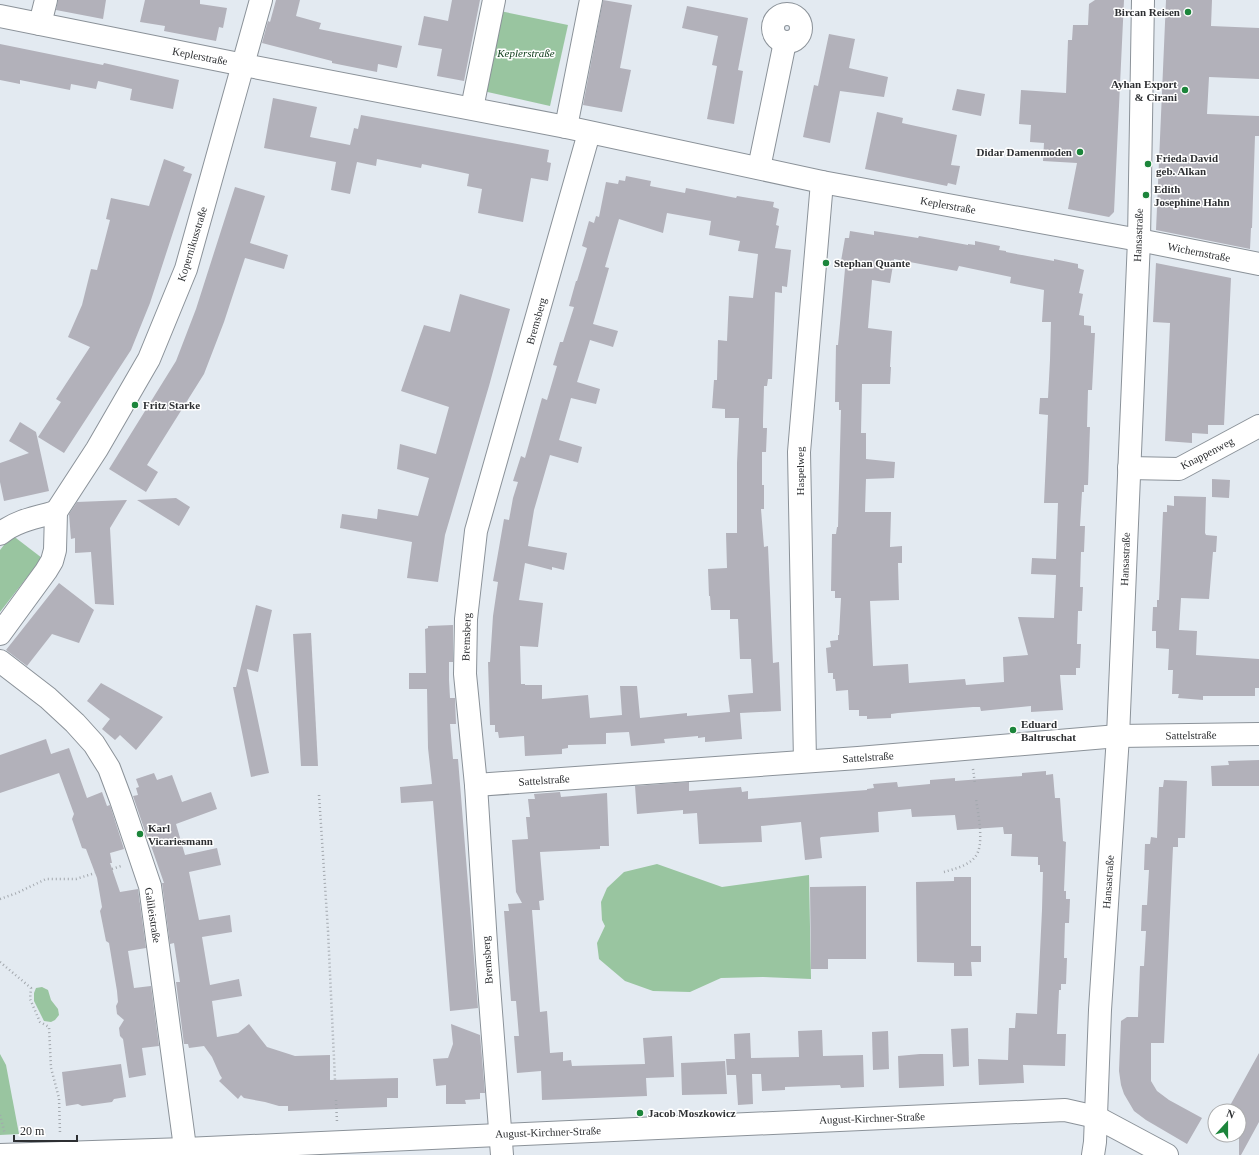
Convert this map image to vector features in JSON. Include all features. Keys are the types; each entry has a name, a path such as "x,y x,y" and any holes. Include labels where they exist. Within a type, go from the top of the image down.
{"street":[{"path":"40,24 46,0"},
{"name":"Kopernikusstraße","path":"56,512 97,449 152,352 186,269 261,0"},
{"path":"472,108 494,0"},
{"path":"566,127 591,0"},
{"name":"Hansastraße","path":"1093,1155 1100,1010 1118,736 1138,240 1143,0"},
{"name":"Keplerstraße","path":"0,16 244,65 472,108 822,182 1138,240"},
{"path":"759,168 785,42"},
{"name":"Bremsberg","path":"501,1144 476,785 465,674 466,619 476,531 589,133"},
{"name":"Haspelweg","path":"805,761 799,452 822,182"},
{"name":"Wichernstraße","path":"1138,240 1259,264"},
{"name":"Knappenweg","path":"1129,468 1179,469 1259,426"},
{"path":"0,534 18,523 56,512 55,550 52,561 0,634"},
{"name":"Galileistraße","path":"0,661 48,698 75,723 94,744 109,768 150,886 185,1152"},
{"name":"Sattelstraße","path":"476,785 1118,736 1259,734"},
{"name":"August-Kirchner-Straße","path":"0,1155 501,1144 1065,1110 1096,1117 1167,1155"}],"path":[{"path":"319,795 328,931 335,1080"},
{"path":"944,872 970,862 976,857 979,850 980,840 976,799"},
{"path":"0,898 17,893 46,879 76,879 95,874"},
{"path":"0,962 31,988 30,998 40,1022 49,1027 51,1068 59,1098 61,1153"}],"green space":[{"name":"Keplerstraße","path":"500,11 568,25 550,106 483,91"},
{"path":"12,535 42,558 0,612 0,550"},
{"path":"657,864 722,887 809,875 811,979 763,977 721,978 690,992 653,991 625,981 599,959 597,943 605,926 602,920 601,902 607,888 624,872"},
{"path":"42,987 48,990 51,1000 58,1009 59,1015 51,1022 44,1021 34,1001 34,993 36,988"},
{"path":"0,1054 6,1065 19,1134 0,1135"}],"building":[{"path":"58,0 106,0 103,19 56,10"},
{"path":"145,0 200,0 200,4 227,8 223,28 219,27 216,41 164,31 165,26 140,22"},
{"path":"276,0 300,0 296,16 321,23 319,29 402,46 397,68 378,64 377,72 332,63 332,61 262,43"},
{"path":"452,0 480,0 464,81 437,76 442,49 418,45 424,16 448,21"},
{"path":"603,0 632,5 620,68 631,70 622,112 583,105"},
{"path":"1095,0 1124,0 1114,212 1109,217 1068,209 1077,163 1043,161 1044,143 1030,142 1031,125 1019,124 1021,90 1066,93 1068,40 1072,40 1073,25 1088,25 1089,4"},
{"path":"1166,0 1212,0 1211,26 1259,28 1259,79 1209,77 1207,114 1259,116 1259,136 1255,136 1250,249 1156,230"},
{"path":"687,6 748,18 738,70 743,71 734,124 707,119 717,66 712,65 718,36 682,28"},
{"path":"829,34 855,39 849,68 888,77 884,97 840,91 830,143 803,137 814,85 818,86"},
{"path":"0,44 103,65 104,63 179,80 173,109 130,100 132,89 98,81 96,89 71,84 70,90 20,80 20,84 0,80"},
{"path":"957,89 985,94 981,116 952,110"},
{"path":"273,98 317,107 310,137 350,145 354,128 358,129 361,115 549,150 547,162 551,163 548,181 531,178 523,222 478,213 482,189 467,186 469,174 422,164 421,168 377,159 376,166 357,162 350,194 331,190 336,162 264,148"},
{"path":"877,112 903,118 902,123 957,135 951,165 960,166 956,185 948,183 947,186 865,169"},
{"path":"164,159 185,167 183,171 192,174 150,303 131,350 64,453 38,437 61,402 56,399 90,347 68,337 82,305 91,269 97,270 110,220 106,219 111,198 149,206"},
{"path":"626,176 651,181 650,186 685,193 686,188 736,198 737,196 774,202 773,207 779,209 776,225 779,226 775,248 791,250 787,287 782,286 782,293 775,292 772,379 768,379 767,386 764,386 763,428 767,428 766,452 762,452 764,509 761,509 764,547 768,546 773,663 779,662 781,711 740,713 742,739 705,742 705,737 698,738 698,736 664,739 665,743 631,746 629,732 606,733 606,744 568,745 568,748 562,749 562,754 525,756 524,736 499,738 498,732 495,732 495,725 490,725 488,662 490,662 493,616 498,582 493,581 504,519 509,520 518,482 513,481 521,456 525,458 542,398 547,400 557,366 553,365 560,342 563,342 574,307 569,306 587,248 582,246 589,221 594,223 596,216 599,217 606,182 618,184 619,180 625,181","holes":["667,213 711,221 709,235 740,241 738,251 758,254 753,298 729,296 727,341 718,340 717,380 714,380 712,408 725,409 725,418 739,418 737,463 737,533 726,533 727,568 708,569 711,610 730,610 730,619 738,619 740,659 751,659 753,693 728,695 730,712 687,716 687,713 640,718 637,686 620,686 622,715 590,718 588,695 542,699 542,685 521,684 520,646 538,647 543,603 519,600 525,563 552,570 552,567 564,570 567,553 528,546 534,510 550,455 578,463 582,447 559,440 571,398 596,404 600,389 577,382 590,340 613,347 618,331 593,324 609,268 605,267 619,219 663,233"]},
{"path":"235,187 265,196 250,243 288,255 284,269 245,258 224,322 204,374 147,465 158,472 146,492 109,469 176,361 196,309"},
{"path":"850,231 874,235 874,231 918,238 919,236 968,245 975,245 975,241 1000,246 999,250 1006,252 1078,264 1078,268 1084,270 1079,293 1083,294 1079,315 1084,316 1084,325 1091,326 1091,333 1095,333 1092,390 1088,390 1087,427 1090,427 1088,485 1084,485 1084,492 1082,492 1080,526 1085,526 1084,552 1081,552 1080,587 1083,587 1082,611 1078,611 1077,644 1081,644 1080,668 1076,668 1076,675 1060,675 1063,710 1031,712 1031,706 981,711 980,707 973,707 898,713 891,714 891,718 867,719 867,716 859,716 859,710 849,710 848,690 836,691 833,673 828,673 826,648 831,647 830,641 838,640 839,635 841,598 835,598 835,591 831,591 832,534 836,534 838,527 841,410 839,410 839,402 835,402 836,345 838,345 845,269 845,262 841,261 845,238 849,238","holes":["894,259 957,271 959,266 1011,277 1010,283 1044,290 1042,322 1051,322 1050,360 1048,398 1040,398 1039,414 1048,415 1044,503 1058,503 1056,559 1032,558 1031,574 1056,575 1054,618 1018,617 1028,655 1003,657 1004,682 966,685 965,679 909,683 908,664 873,666 870,601 899,600 898,563 902,563 902,546 890,547 891,512 865,512 866,479 894,478 895,462 866,459 866,433 861,433 862,384 890,384 892,331 868,328 872,280 890,283"]},
{"path":"1156,263 1231,278 1224,425 1208,425 1208,434 1192,433 1192,443 1165,441 1170,323 1153,322"},
{"path":"460,294 510,309 445,535 438,582 407,578 412,542 340,528 342,514 377,519 378,509 418,516 429,478 397,469 400,444 436,454 449,407 401,391 424,325 450,332"},
{"path":"20,422 36,432 49,491 4,501 0,482 0,463 29,453 9,441"},
{"path":"1212,479 1230,480 1229,498 1212,497"},
{"path":"1174,496 1206,497 1205,533 1206,535 1217,536 1216,552 1213,552 1209,599 1181,598 1179,630 1197,631 1196,655 1259,659 1259,688 1255,688 1255,696 1203,696 1203,700 1178,698 1179,694 1172,694 1173,670 1168,670 1169,649 1156,648 1156,631 1152,631 1153,607 1157,607 1157,600 1159,600 1163,512 1167,512 1167,505 1174,506"},
{"path":"176,498 190,507 179,526 137,500"},
{"path":"127,500 110,528 114,605 95,604 91,552 75,553 75,538 71,539 69,514 77,502"},
{"path":"59,583 94,610 79,643 52,634 27,666 6,650"},
{"path":"256,605 272,610 258,672 247,669 269,773 251,777 233,687 236,687"},
{"path":"453,625 453,662 449,662 449,680 450,698 455,698 456,724 450,724 453,759 458,759 478,1008 450,1011 433,801 401,803 400,787 432,784 428,748 427,689 409,689 409,673 426,673 425,629 428,628 428,626"},
{"path":"311,633 318,766 301,766 293,634"},
{"path":"101,683 163,717 136,750 120,735 115,740 102,729 110,719 87,701"},
{"path":"46,739 51,754 69,748 87,798 102,792 107,806 110,805 124,849 110,853 112,863 110,863 120,892 138,889 146,948 128,951 134,988 151,986 159,1046 142,1048 146,1075 129,1078 123,1039 120,1036 119,1028 124,1020 117,1014 117,991 109,943 106,941 100,911 102,907 97,878 86,849 82,848 72,819 74,814 59,773 0,793 0,755"},
{"path":"1259,760 1259,786 1212,786 1211,766 1229,765 1228,761"},
{"path":"1046,771 1046,775 1053,774 1055,798 1060,798 1063,841 1066,842 1064,891 1066,891 1066,899 1070,899 1069,923 1065,923 1064,958 1067,958 1066,984 1061,984 1061,990 1059,990 1057,1034 1066,1034 1065,1066 1023,1065 1024,1083 979,1085 978,1059 1008,1060 1009,1028 1015,1028 1016,1013 1037,1014 1043,872 1040,872 1038,857 1011,856 1012,834 1004,834 1003,827 957,830 955,815 912,817 911,809 878,812 879,832 821,837 822,858 805,860 801,822 761,826 762,842 699,844 697,813 683,814 683,810 637,814 635,786 689,782 689,791 741,787 742,792 748,791 748,799 867,790 874,788 873,784 897,782 898,787 930,784 930,780 955,778 955,781 1022,776 1022,773"},
{"path":"154,773 157,780 172,775 182,802 211,792 217,809 176,824 185,855 217,848 221,865 189,872 199,920 230,915 232,932 202,937 210,985 239,979 242,996 212,1001 217,1037 238,1033 249,1024 267,1047 295,1056 330,1055 330,1080 398,1078 398,1098 387,1098 387,1107 288,1111 288,1106 279,1106 244,1098 241,1095 238,1099 219,1081 222,1078 212,1057 204,1046 189,1048 188,1044 184,1044 176,982 180,982 174,943 170,944 162,883 164,883 133,796 138,795 136,788 139,787 136,779"},
{"path":"1164,780 1187,781 1185,838 1178,838 1178,847 1173,847 1164,1043 1151,1043 1151,1081 1157,1091 1169,1100 1202,1118 1187,1144 1146,1120 1134,1111 1124,1094 1119,1071 1121,1021 1127,1017 1138,1017 1140,966 1144,966 1146,931 1141,931 1142,905 1147,905 1149,870 1144,870 1145,844 1150,844 1151,837 1157,838 1159,787 1163,787"},
{"path":"560,792 561,797 607,793 609,846 600,846 600,849 540,852 544,900 539,901 540,910 532,910 540,1012 547,1011 550,1053 563,1052 563,1061 571,1060 572,1066 645,1064 643,1038 672,1036 674,1077 646,1078 647,1096 542,1100 541,1071 517,1073 514,1036 519,1036 516,1001 511,1001 504,911 509,911 508,904 522,903 516,892 512,840 528,839 526,817 530,817 528,799 535,799 534,794"},
{"path":"954,877 971,877 971,946 981,946 981,962 971,962 972,976 954,976 954,963 917,962 916,882 954,881"},
{"path":"866,886 866,959 828,959 828,969 811,969 810,887"},
{"path":"451,1024 480,1035 485,1093 480,1093 480,1099 465,1100 466,1104 446,1104 446,1085 436,1086 433,1059 448,1058 453,1044"},
{"path":"968,1028 969,1066 953,1067 951,1029"},
{"path":"822,1030 823,1056 863,1055 864,1087 841,1088 840,1085 785,1087 785,1090 762,1091 761,1074 752,1074 753,1104 738,1105 736,1075 727,1075 726,1059 735,1059 734,1034 750,1033 751,1058 799,1057 798,1031"},
{"path":"888,1031 889,1069 873,1070 872,1032"},
{"path":"1259,1053 1259,1122 1241,1155 1239,1155 1239,1143 1247,1143 1247,1103 1231,1103"},
{"path":"943,1054 944,1086 899,1088 898,1056"},
{"path":"725,1061 727,1094 682,1095 681,1063"},
{"path":"121,1064 126,1097 114,1099 112,1102 82,1106 78,1104 66,1106 62,1072"}],"place":[{"name":"Bircan Reisen","path":"1188,12"},
{"name":"Ayhan Export & Cirani","path":"1185,90"},
{"name":"Didar Damenmoden","path":"1080,152"},
{"name":"Frieda David geb. Alkan","path":"1148,164"},
{"name":"Edith Josephine Hahn","path":"1146,195"},
{"name":"Stephan Quante","path":"826,263"},
{"name":"Fritz Starke","path":"135,405"},
{"name":"Eduard Baltruschat","path":"1013,730"},
{"name":"Karl Vicariesmann","path":"140,834"},
{"name":"Jacob Moszkowicz","path":"640,1113"}]}
